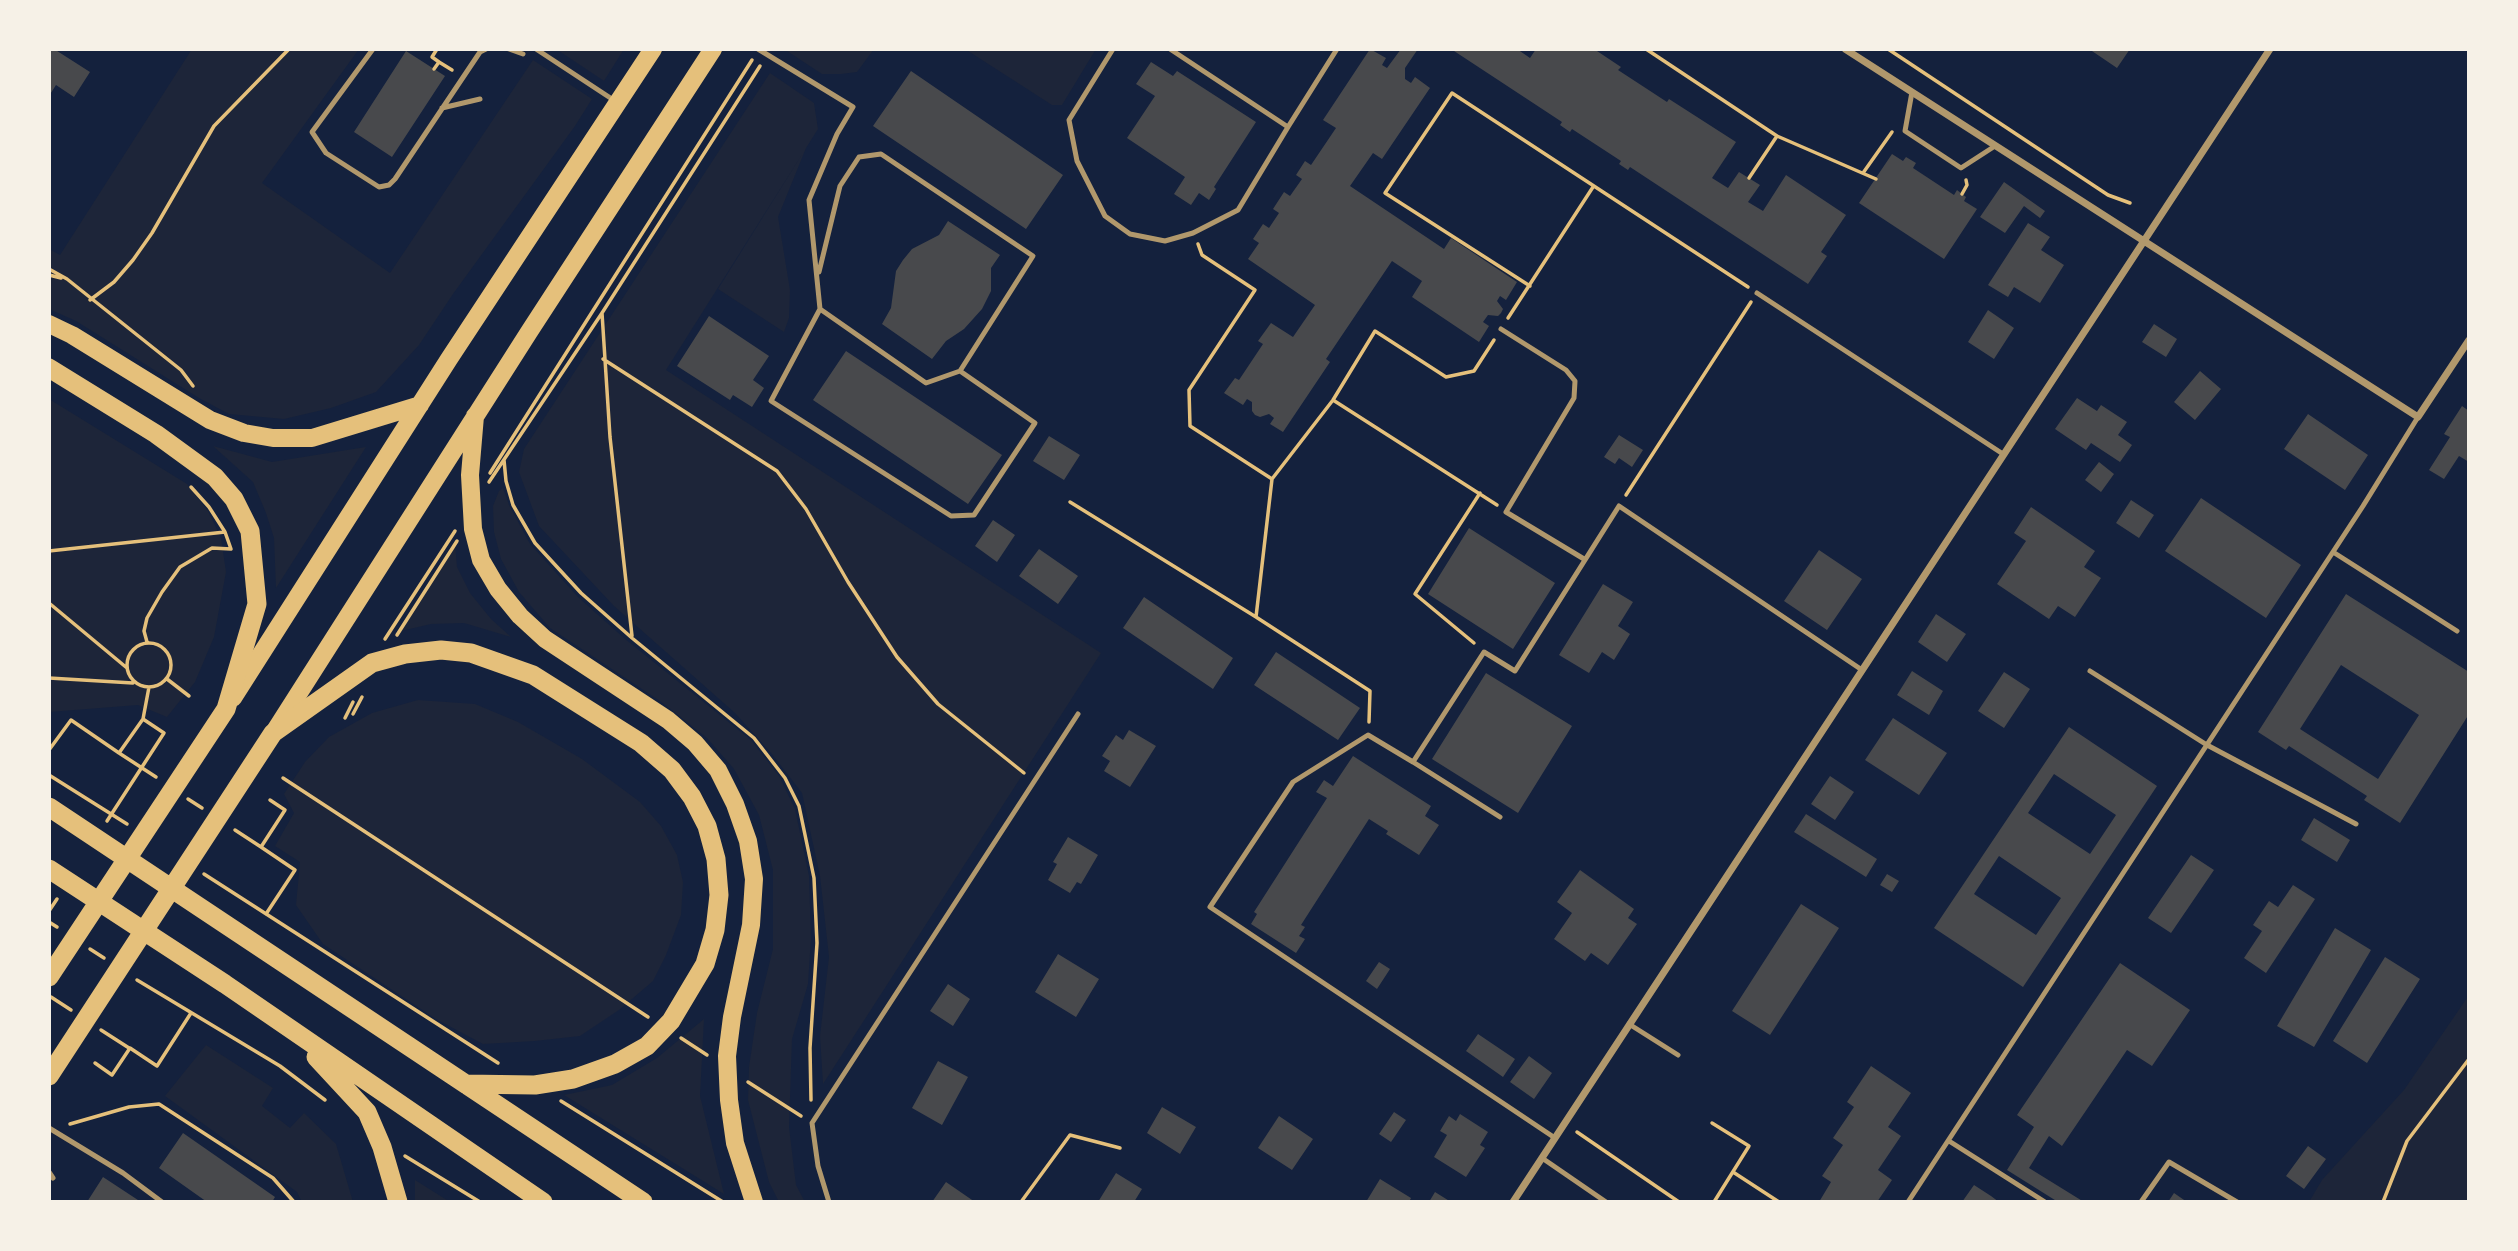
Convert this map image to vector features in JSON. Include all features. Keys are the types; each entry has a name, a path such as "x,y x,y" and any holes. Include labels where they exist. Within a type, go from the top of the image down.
{"highway":[{"path":"49,368 156,434 215,477 234,499 250,531 257,604 226,709 49,977"},
{"path":"49,1076 273,733 372,663 381,653 405,654 441,650 471,653 533,675 641,743 672,770 692,797 707,826 716,859 719,895 715,930 705,964 671,1021 647,1046 615,1064 573,1079 535,1085 465,1084"},
{"path":"49,807 643,1202"},
{"path":"49,869 272,1016 543,1202"},
{"path":"272,1016 331,1071 367,1112 382,1147 398,1202"}],"main road":[{"path":"226,709 420,405 653,49"},
{"path":"273,733 713,49"},
{"path":"49,324 72,335 210,421 244,433 273,438 312,438 420,405"},
{"path":"475,416 470,475 472,512 481,560 498,589 545,639 668,720 695,743 718,771 736,804 748,841 754,879 751,925 729,1043 729,1100 735,1143 754,1202"}],"street":[{"path":"1845,49 2418,417 2469,340"},
{"path":"1513,1202 2270,49"}],"lane":[{"path":"373,49 312,132 326,153 379,187 389,185 480,52 486,49"},
{"path":"509,49 523,54"},
{"path":"536,49 618,102"},
{"path":"758,49 853,107 809,200 820,309 771,401 951,516 974,515 1035,423 960,371"},
{"path":"1113,49 1069,120 1077,161 1105,216 1130,234 1165,241 1193,233 1238,210 1337,49"},
{"path":"1170,49 1289,127"},
{"path":"1912,92 1905,131 1961,168 1995,146"},
{"path":"442,108 480,99"},
{"path":"818,277 840,186 859,157 881,154 1034,256 960,371 926,383 820,309"},
{"path":"1757,293 2003,454"},
{"path":"1502,328 1566,370 1575,381 1574,398 1506,512 1584,559"},
{"path":"1909,1202 2333,552 2418,417"},
{"path":"1413,762 1485,652 1515,671 1619,506 1862,670"},
{"path":"2333,552 2457,631"},
{"path":"2090,671 2207,745 2356,824"},
{"path":"829,1202 818,1166 811,1123 1078,714"},
{"path":"1500,817 1368,735 1293,782 1210,907 1555,1138"},
{"path":"1629,1024 1678,1055"},
{"path":"50,1129 123,1174 162,1202"},
{"path":"1949,1141 2045,1202"},
{"path":"1542,1158 1606,1202"},
{"path":"2141,1202 2169,1162 2237,1202"}],"path":[{"path":"90,300 114,282 133,260 152,233 214,126 289,49"},
{"path":"437,49 432,57 463,78"},
{"path":"758,49 487,478 485,487 602,313 767,54"},
{"path":"1646,49 1777,136 1876,179"},
{"path":"1888,49 2108,195 2130,203"},
{"path":"434,69 439,62"},
{"path":"1530,286 1385,193 1452,93 1757,293 1619,506"},
{"path":"1863,173 1908,114"},
{"path":"1749,178 1777,136"},
{"path":"1256,617 1272,479 1333,400 1375,331 1446,377 1474,371 1594,186"},
{"path":"1193,233 1202,255 1255,290 1189,390 1190,426 1272,479"},
{"path":"49,269 67,279 181,370 197,390"},
{"path":"49,275 67,279"},
{"path":"602,313 603,359 632,638"},
{"path":"603,359 777,471 806,509 848,582 897,657 938,704 1035,781"},
{"path":"1333,400 1506,512"},
{"path":"147,642 144,631 147,618 180,568 212,548 231,549 225,532 209,506 183,479"},
{"path":"1480,493 1415,594 1485,652"},
{"path":"1070,502 1370,691 1368,735"},
{"path":"381,653 472,512"},
{"path":"381,653 472,512"},
{"path":"49,551 225,532"},
{"path":"49,603 127,668 135,683"},
{"path":"49,678 135,683 156,687 167,678 172,664 171,657 161,645 147,642 134,648 127,661 127,668"},
{"path":"167,678 189,696"},
{"path":"49,750 71,720 120,753 143,719 149,687"},
{"path":"143,719 164,733"},
{"path":"49,775 127,824"},
{"path":"283,778 634,1008"},
{"path":"265,914 295,870 261,847 285,810 270,800"},
{"path":"194,868 505,1067"},
{"path":"155,992 280,1066 317,1092 332,1107"},
{"path":"95,1063 113,1075 130,1048 157,1066 192,1013"},
{"path":"2383,1202 2407,1141 2469,1059"},
{"path":"535,1085 723,1202"},
{"path":"50,1129 129,1107 159,1104 273,1178 294,1202"},
{"path":"1712,1123 1749,1146 1714,1202"},
{"path":"1021,1202 1070,1135 1119,1148"},
{"path":"1582,1136 1679,1202"},
{"path":"382,1147 414,1159 480,1202"},
{"path":"1733,1172 1779,1202"}],"shaded area":[{"path":"192,49 359,49 262,183 390,273 533,60 592,99 419,345 376,392 331,408 284,419 229,414 76,321 49,309 49,249 60,255"},
{"path":"556,49 624,49 604,81"},
{"path":"874,49 857,72 822,74 787,51"},
{"path":"965,49 1096,49 1062,105 1052,105"},
{"path":"770,73 814,103 818,129 666,370 1101,653 823,1084 820,1036 829,957 820,876 802,793 735,713 614,606 539,526 519,472 524,449"},
{"path":"806,148 778,217 790,290 789,318 784,332 718,289"},
{"path":"49,399 187,484 208,511 221,538 226,572 214,637 195,682 167,717 138,705 49,712"},
{"path":"213,446 272,462 366,447 276,588 274,538 253,482"},
{"path":"503,488 530,544 578,597 625,639 751,740 779,776 795,809 809,876 811,938 808,984 792,1039 789,1127 796,1185 805,1202 779,1202 769,1182 748,1100 749,1067 757,1013 773,949 773,870 759,815 734,769 707,738 660,701 550,628 519,592 501,559 494,532 493,506"},
{"path":"455,542 457,567 470,593 491,619 511,637 464,623 431,624 401,631"},
{"path":"418,700 475,704 518,722 582,759 640,802 661,826 677,855 683,882 681,915 653,981 619,1010 580,1036 483,1044 436,1019 323,944 296,905 300,862 275,846 294,813 284,794 305,762 329,737 372,713"},
{"path":"2469,995 2469,1202 2309,1202 2322,1180 2404,1090"},
{"path":"704,1019 700,1096 724,1194 564,1095 612,1085 657,1058"},
{"path":"206,1045 273,1088 262,1106 290,1128 304,1113 336,1144 353,1202 302,1202 297,1192 165,1096"},
{"path":"415,1180 450,1202 415,1202"}],"building":[{"path":"49,49 54,49 90,72 74,97 56,85 49,96"},
{"path":"1370,49 1386,58 1382,65 1387,68 1401,49 1418,49 1405,68 1405,79 1411,83 1415,77 1430,88 1382,159 1373,153 1350,186 1444,249 1451,238 1517,282 1506,300 1500,296 1497,301 1503,309 1501,313 1498,316 1488,315 1483,322 1489,326 1479,342 1412,297 1422,281 1392,261 1326,359 1330,362 1283,432 1270,424 1274,418 1269,414 1260,417 1255,415 1252,402 1247,399 1243,405 1224,393 1235,378 1239,380 1263,344 1258,341 1271,323 1293,337 1315,305 1248,259 1259,243 1253,239 1263,224 1269,228 1279,213 1273,209 1284,192 1290,196 1302,179 1296,175 1305,161 1311,165 1336,128 1323,120"},
{"path":"1451,49 1517,49 1530,58 1536,49 1594,49 1621,67 1618,70 1736,142 1712,178 1728,188 1739,172 1760,185 1748,202 1763,211 1786,175 1846,215 1821,252 1827,256 1808,284 1630,167 1628,170 1619,164 1621,161 1572,129 1570,132 1560,125 1562,122"},
{"path":"2089,49 2130,49 2117,68"},
{"path":"406,51 445,76 392,157 354,132"},
{"path":"1151,62 1173,76 1177,71 1256,122 1214,187 1216,189 1209,200 1199,193 1191,205 1174,194 1185,177 1127,138 1155,96 1136,84"},
{"path":"911,71 1063,175 1026,229 873,126"},
{"path":"1892,154 1903,161 1906,157 1916,163 1913,168 1954,195 1957,190 1966,197 1964,201 1977,209 1944,259 1859,203"},
{"path":"2004,182 2045,211 2040,218 2024,206 2005,233 1980,217"},
{"path":"948,221 1000,255 991,268 991,291 982,309 964,329 946,341 932,359 882,324 891,308 896,271 903,260 912,249 939,235"},
{"path":"2028,223 2050,237 2041,250 2064,265 2040,303 2014,287 2008,297 1988,285"},
{"path":"1988,310 2014,328 1994,359 1968,342"},
{"path":"709,316 769,356 753,380 764,388 752,407 733,395 730,400 677,366"},
{"path":"2154,324 2177,339 2166,357 2142,342"},
{"path":"846,351 1002,455 968,504 813,400"},
{"path":"2200,371 2221,389 2195,420 2174,402"},
{"path":"2077,398 2097,411 2101,405 2127,422 2118,435 2132,445 2120,462 2091,443 2086,450 2055,429"},
{"path":"2462,406 2469,411 2469,462 2459,456 2444,479 2429,470 2450,437 2444,434"},
{"path":"2308,414 2368,455 2345,490 2284,449"},
{"path":"1619,435 1643,450 1632,467 1619,458 1615,464 1604,457"},
{"path":"1049,436 1080,455 1064,480 1033,461"},
{"path":"2099,462 2114,474 2101,492 2085,480"},
{"path":"2201,498 2301,565 2266,618 2165,551"},
{"path":"2131,500 2154,515 2139,538 2116,523"},
{"path":"2031,507 2095,551 2084,567 2101,578 2075,617 2058,606 2049,619 1997,584 2026,541 2014,533"},
{"path":"993,520 1015,535 997,562 975,546"},
{"path":"1469,528 1555,583 1513,649 1428,594"},
{"path":"1039,549 1078,576 1058,604 1019,576"},
{"path":"1819,550 1862,579 1827,630 1784,601"},
{"path":"1603,584 1633,602 1618,626 1630,634 1614,660 1602,652 1589,673 1559,655"},
{"path":"2346,594 2469,672 2469,714 2400,823 2364,800 2367,796 2289,746 2286,750 2258,732","holes":["2341,665 2419,715 2378,779 2300,729"]},
{"path":"1144,597 1233,658 1213,689 1123,628"},
{"path":"1936,614 1966,634 1947,662 1918,642"},
{"path":"1276,652 1360,708 1338,740 1254,685"},
{"path":"1912,671 1943,691 1929,715 1897,695"},
{"path":"2004,672 2030,689 2004,728 1978,711"},
{"path":"1486,673 1572,726 1518,813 1432,759"},
{"path":"1893,718 1947,753 1919,795 1865,760"},
{"path":"2069,727 2157,786 2023,987 1934,928","holes":["2054,774 2116,815 2090,854 2028,813","1999,856 2061,898 2036,935 1974,894"]},
{"path":"1129,730 1156,746 1130,787 1104,771 1110,761 1102,756 1116,735 1123,740"},
{"path":"1353,756 1431,806 1425,816 1439,825 1419,855 1386,834 1388,831 1369,819 1301,925 1305,927 1299,936 1305,939 1296,953 1251,924 1257,914 1254,912 1327,798 1316,792 1324,780 1333,786"},
{"path":"1830,776 1854,792 1835,820 1811,804"},
{"path":"1806,814 1877,859 1866,877 1794,832"},
{"path":"2314,818 2350,840 2337,862 2301,840"},
{"path":"1068,837 1098,855 1081,884 1077,882 1070,893 1048,880 1057,864 1053,862"},
{"path":"2191,855 2214,870 2171,933 2148,918"},
{"path":"1580,870 1634,909 1628,918 1637,924 1608,965 1591,953 1585,961 1554,939 1572,913 1557,902"},
{"path":"1887,874 1899,881 1892,892 1880,885"},
{"path":"2293,885 2315,899 2266,973 2244,958 2262,931 2253,925 2269,901 2278,907"},
{"path":"1801,904 1839,928 1770,1035 1732,1011"},
{"path":"2335,928 2371,950 2314,1047 2277,1026"},
{"path":"1058,954 1099,979 1076,1017 1035,992"},
{"path":"2385,957 2420,979 2367,1063 2333,1041"},
{"path":"1379,962 1390,969 1377,989 1366,981"},
{"path":"2120,963 2190,1010 2152,1066 2127,1050 2062,1146 2049,1136 2029,1168 2084,1202 2058,1202 2007,1170 2034,1127 2017,1115"},
{"path":"948,984 970,999 953,1026 930,1011"},
{"path":"1478,1034 1515,1059 1503,1077 1466,1051"},
{"path":"1529,1056 1552,1073 1534,1099 1510,1082"},
{"path":"938,1061 968,1077 942,1125 912,1108"},
{"path":"1871,1066 1911,1093 1888,1127 1901,1136 1878,1170 1892,1180 1877,1202 1819,1202 1831,1182 1822,1176 1843,1145 1833,1138 1854,1107 1847,1102"},
{"path":"1162,1107 1196,1127 1180,1154 1147,1133"},
{"path":"1394,1112 1406,1120 1391,1142 1379,1134"},
{"path":"1460,1114 1488,1132 1480,1145 1485,1148 1466,1177 1434,1157 1447,1135 1440,1131 1449,1116 1456,1121"},
{"path":"1279,1116 1313,1139 1292,1170 1258,1148"},
{"path":"183,1133 275,1197 272,1202 207,1202 159,1168"},
{"path":"2308,1146 2326,1159 2304,1189 2286,1176"},
{"path":"1116,1173 1142,1189 1134,1202 1098,1202"},
{"path":"103,1177 141,1202 87,1202"},
{"path":"1380,1179 1411,1198 1409,1202 1366,1202"},
{"path":"946,1182 975,1202 932,1202"},
{"path":"1974,1185 1991,1196 1999,1202 1962,1202"},
{"path":"1435,1192 1451,1202 1429,1202"},
{"path":"2174,1193 2187,1202 2168,1202"}]}
